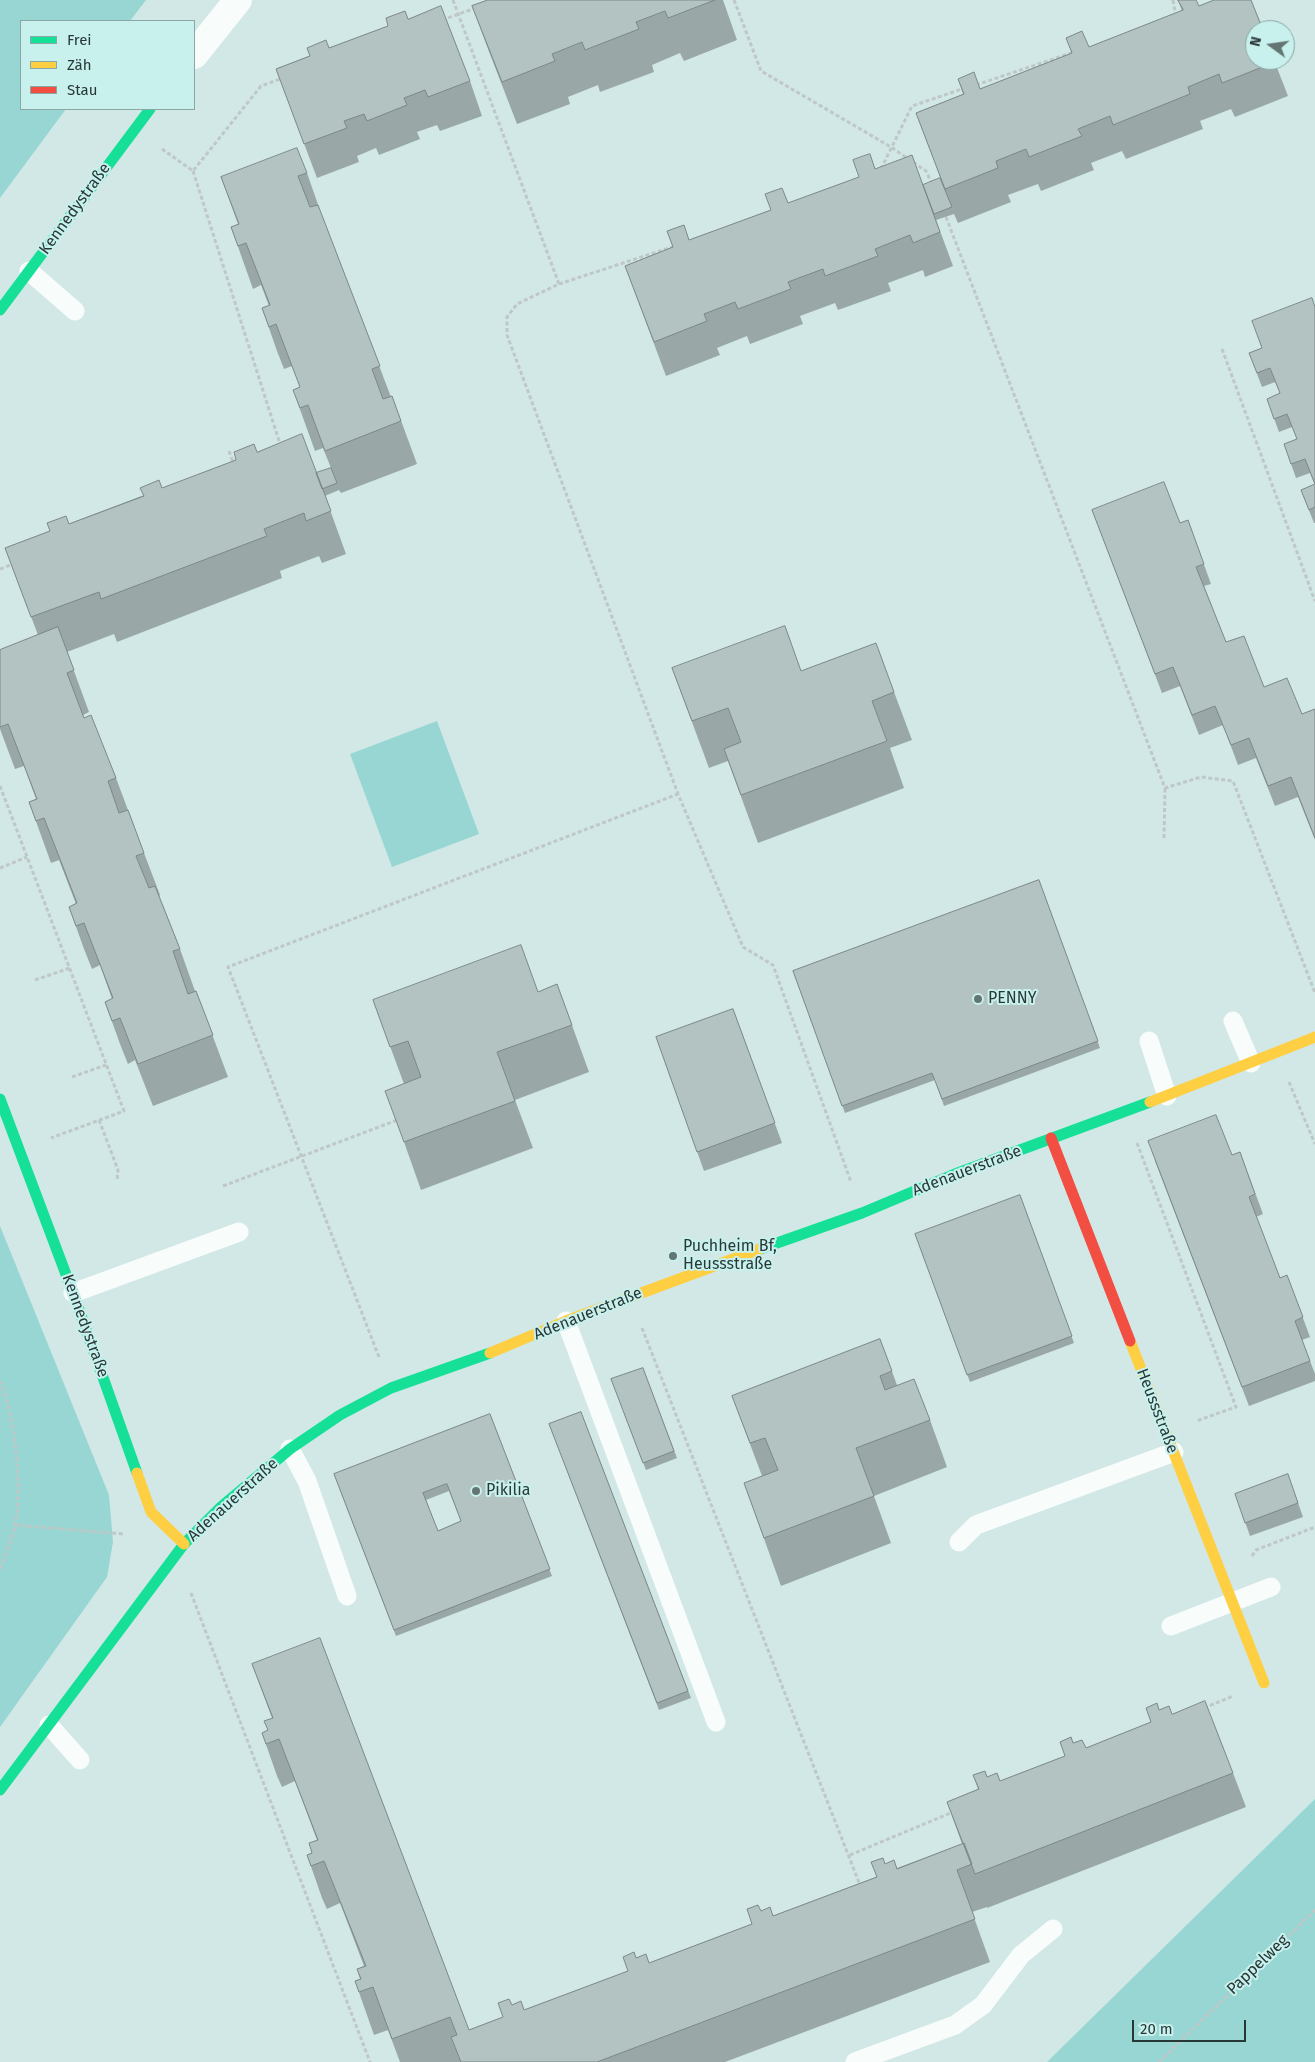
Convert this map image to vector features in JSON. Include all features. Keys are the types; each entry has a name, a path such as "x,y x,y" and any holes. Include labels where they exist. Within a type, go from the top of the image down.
{"street":[{"path":"195,54 238,0"},
{"name":"Kennedystraße","path":"0,310 149,110"},
{"name":"Adenauerstraße","path":"0,1790 167,1563 184,1544 221,1507 290,1448 340,1416 391,1388 508,1347 566,1321 676,1279 862,1213 955,1174 1143,1103 1167,1096 1315,1037"},
{"name":"Kennedystraße","path":"0,1099 73,1293 151,1512 184,1544"},
{"name":"Heussstraße","path":"1051,1138 1264,1683"}],"lane":[{"path":"29,270 75,311"},
{"path":"1233,1021 1250,1062"},
{"path":"1149,1041 1167,1096"},
{"path":"73,1293 239,1232"},
{"path":"566,1321 716,1722"},
{"path":"290,1448 307,1481 347,1596"},
{"path":"959,1542 976,1525 1174,1452"},
{"path":"1171,1626 1230,1597 1271,1587"},
{"path":"49,1725 80,1760"},
{"path":"855,2062 955,2025 984,2005 1021,1955 1054,1929"}],"path":[{"path":"453,0 559,284"},
{"path":"734,0 761,71 891,146 926,171 934,189"},
{"path":"1167,21 1176,18 1173,0"},
{"path":"440,20 484,6"},
{"path":"880,171 912,106 1082,50"},
{"path":"193,172 261,86 287,76"},
{"path":"134,129 193,172 283,451"},
{"path":"946,217 1165,788 1164,838"},
{"path":"680,244 559,284 517,304 507,317 507,335 678,794 743,947 773,966 862,1213"},
{"path":"1222,349 1315,600"},
{"path":"229,452 235,468"},
{"path":"0,569 17,562"},
{"path":"1165,788 1200,777 1233,782 1315,993"},
{"path":"0,786 124,1111 20,1150"},
{"path":"391,1388 228,967 678,794"},
{"path":"0,868 27,857"},
{"path":"35,980 70,968"},
{"path":"1277,1053 1315,1144"},
{"path":"72,1077 106,1065"},
{"path":"1143,1103 1157,1134 1137,1143 1236,1407 1165,1431"},
{"path":"223,1186 402,1118"},
{"path":"99,1120 118,1170 117,1181"},
{"path":"0,1380 12,1425 18,1474 15,1525 0,1569"},
{"path":"15,1525 136,1535 151,1512"},
{"path":"1230,1597 1256,1550 1315,1527"},
{"path":"167,1563 188,1587 370,2062"},
{"path":"1199,1710 1264,1683"},
{"path":"850,1855 960,1809"},
{"name":"Pappelweg","path":"1159,2062 1315,1910"}],"shaded area":[{"path":"0,0 146,0 131,20 20,20 20,110 65,110 0,198"},
{"path":"437,721 479,834 392,867 350,754"},
{"path":"0,1226 109,1495 113,1542 107,1577 0,1727"},
{"path":"1315,1799 1315,2062 1047,2062"}],"building":[{"path":"488,0 715,0 668,18 665,11 636,22 639,29 585,50 582,42 552,54 555,61 502,82 472,6"},
{"path":"1178,0 1196,0 1199,6 1214,0 1251,0 1259,20 1245,20 1245,70 1255,70 1222,83 1219,74 1188,87 1190,94 1113,125 1110,116 1078,129 1082,136 1029,157 1026,149 996,161 998,168 945,189 916,113 964,94 958,79 974,72 980,89 1072,53 1066,38 1082,31 1089,47 1183,10"},
{"path":"441,6 470,81 428,97 425,90 404,98 407,105 367,121 364,114 344,121 347,128 304,144 276,69 310,56 307,48 326,40 329,48 388,26 386,18 405,11 408,19"},
{"path":"297,148 307,173 298,176 310,207 318,205 380,366 372,369 383,399 392,396 401,421 325,451 308,405 300,408 293,390 300,387 276,324 269,327 262,308 270,305 246,243 238,246 231,227 239,224 221,177"},
{"path":"870,154 875,169 912,155 940,232 913,243 910,235 875,249 878,256 825,276 823,269 788,282 791,289 738,309 735,302 704,314 707,321 654,342 625,266 673,247 667,231 684,225 689,240 771,210 765,194 782,188 788,203 859,177 853,160"},
{"path":"940,178 952,207 934,214 923,185"},
{"path":"1312,298 1315,307 1315,484 1305,459 1291,464 1284,444 1297,439 1287,414 1274,419 1267,399 1280,393 1270,368 1257,373 1249,353 1262,348 1252,321"},
{"path":"302,434 331,511 306,521 304,513 264,529 267,536 101,599 99,592 31,617 5,548 50,531 47,523 66,516 69,524 144,496 140,488 159,480 162,488 236,460 234,452 254,444 257,452"},
{"path":"331,468 337,483 322,489 316,473"},
{"path":"1164,482 1180,523 1188,520 1204,564 1196,567 1226,642 1244,636 1264,687 1287,678 1302,714 1315,709 1315,838 1291,777 1268,786 1249,738 1231,745 1215,706 1192,715 1173,667 1155,674 1092,510"},
{"path":"1315,484 1315,507 1309,510 1301,490"},
{"path":"785,626 801,671 876,643 894,692 872,701 887,741 741,795 724,749 741,742 728,708 692,721 672,668"},
{"path":"58,627 74,670 67,673 84,718 91,715 116,778 108,781 119,813 128,810 144,853 136,856 149,888 155,886 180,949 173,951 188,994 196,991 213,1035 138,1064 120,1018 112,1021 105,1002 113,998 84,923 76,926 69,907 77,903 44,818 36,821 29,802 37,799 8,724 0,727 0,650"},
{"path":"1039,880 1098,1041 942,1099 932,1073 842,1106 793,971"},
{"path":"521,945 538,992 557,984 572,1025 497,1052 515,1101 404,1142 385,1091 421,1077 408,1041 390,1047 373,1000"},
{"path":"733,1009 775,1123 697,1152 656,1037"},
{"path":"1216,1115 1232,1155 1240,1152 1255,1194 1249,1197 1280,1278 1287,1275 1303,1317 1295,1321 1310,1361 1242,1387 1148,1141"},
{"path":"1020,1195 1072,1336 967,1375 915,1234"},
{"path":"880,1339 892,1371 880,1376 885,1390 914,1379 930,1420 856,1448 874,1496 764,1538 744,1483 778,1470 765,1438 750,1443 732,1396"},
{"path":"643,1368 674,1451 643,1463 611,1379"},
{"path":"581,1412 688,1691 657,1703 549,1424"},
{"path":"490,1414 550,1569 394,1630 334,1474","holes":["447,1484 461,1521 438,1531 423,1493"]},
{"path":"1288,1474 1298,1503 1245,1523 1235,1494"},
{"path":"320,1638 469,2030 503,2017 498,2003 509,1999 512,2005 521,2001 524,2010 628,1971 623,1957 634,1952 636,1958 646,1954 649,1963 752,1924 747,1909 758,1905 761,1911 770,1907 773,1916 877,1877 871,1862 883,1858 885,1864 894,1860 897,1869 964,1843 972,1864 957,1870 975,1919 597,2062 461,2062 451,2037 457,2035 450,2017 392,2039 373,1987 359,1992 355,1981 361,1979 357,1969 366,1966 324,1861 311,1866 307,1855 312,1853 309,1843 318,1840 279,1739 266,1744 262,1733 268,1730 264,1721 273,1718 252,1664"},
{"path":"1205,1701 1233,1773 975,1874 947,1802 979,1789 973,1775 985,1771 987,1777 997,1773 1000,1781 1065,1756 1060,1742 1071,1737 1073,1743 1082,1740 1086,1748 1151,1722 1146,1708 1157,1703 1159,1710 1169,1706 1172,1714"}],"traffic: fast":[{"path":"0,310 149,110"},
{"path":"0,1099 73,1293 137,1473"},
{"path":"760,1249 862,1213 955,1174 1150,1102"},
{"path":"0,1790 184,1544 221,1507 290,1449 340,1415 391,1388 490,1353"}],"traffic: slow":[{"path":"1150,1102 1315,1037"},
{"path":"490,1353 566,1321 760,1249"},
{"path":"1130,1341 1264,1683"},
{"path":"137,1473 151,1512 184,1544"}],"traffic: jam":[{"path":"1051,1138 1130,1341"}],"place":[{"name":"PENNY","path":"978,999"},
{"name":"Puchheim Bf, Heussstraße","path":"673,1256"},
{"name":"Pikilia","path":"476,1491"}]}
